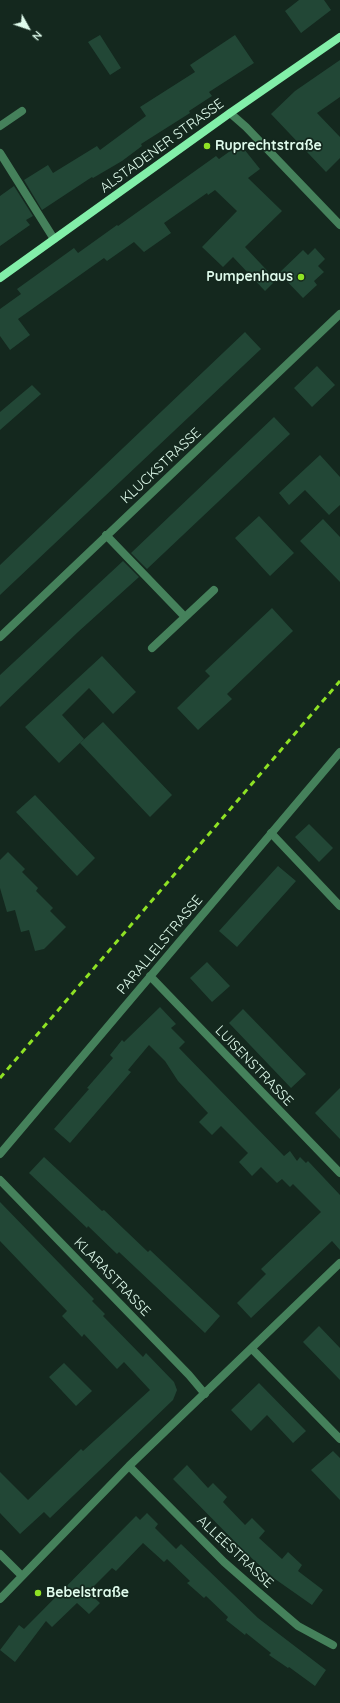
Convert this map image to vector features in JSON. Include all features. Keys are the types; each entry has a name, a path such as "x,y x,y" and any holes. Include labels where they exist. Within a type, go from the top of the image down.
{"street":[{"name":"ALSTADENER STRASSE","path":"0,278 230,113 340,37"},
{"path":"0,126 22,110"},
{"path":"230,113 246,127 340,225"},
{"path":"0,153 54,239"},
{"name":"KLUCKSTRASSE","path":"0,637 340,314"},
{"path":"106,535 186,617"},
{"path":"152,648 214,590"},
{"name":"PARALLELSTRASSE","path":"0,1154 340,752"},
{"path":"271,833 340,906"},
{"name":"LUISENSTRASSE","path":"150,976 340,1173"},
{"name":"KLARASTRASSE","path":"0,1180 188,1374 205,1394"},
{"path":"0,1599 129,1466 340,1263"},
{"path":"252,1349 340,1439"},
{"name":"ALLEESTRASSE","path":"129,1466 224,1562 298,1626 333,1645"},
{"path":"0,1554 22,1576"}],"building":[{"path":"299,0 324,0 331,10 301,33 285,11"},
{"path":"100,35 121,68 110,75 88,42"},
{"path":"235,35 254,63 209,92 212,96 189,111 190,113 141,144 142,146 122,161 93,178 92,177 42,210 24,180 48,165 53,173 97,146 100,150 146,116 140,107 195,72 190,65"},
{"path":"340,60 340,97 317,113 340,137 340,158 326,172 271,114 295,91"},
{"path":"240,144 260,169 248,178 282,211 245,247 276,280 265,291 233,257 223,267 202,247 237,211 215,190 208,195 207,193 164,223 171,233 144,252 134,242 107,261 104,258 18,319 30,335 10,350 0,336 0,309 21,294 17,289 74,248 78,253 216,156 219,159"},
{"path":"14,186 33,216 26,220 30,225 0,246 0,196"},
{"name":"Pumpenhaus","path":"315,248 325,259 318,266 324,272 314,281 317,285 303,298 279,273 303,250 308,255"},
{"path":"245,332 261,349 0,595 0,565"},
{"path":"317,366 335,385 312,407 294,388"},
{"path":"32,385 41,394 0,430 0,412"},
{"path":"274,417 290,434 147,569 131,553"},
{"path":"320,455 340,477 340,505 329,515 305,490 289,505 279,493"},
{"path":"259,516 294,553 270,576 235,538"},
{"path":"323,519 340,537 340,582 300,541"},
{"path":"123,561 139,577 78,632 0,707 0,675"},
{"path":"272,608 293,631 227,694 232,699 198,730 177,708 210,676 205,671"},
{"path":"102,656 136,692 113,714 89,688 62,715 84,739 59,763 25,727"},
{"path":"103,722 172,795 150,817 80,743"},
{"path":"35,795 95,858 77,876 16,812"},
{"path":"309,824 333,848 319,862 295,837"},
{"path":"8,852 25,869 22,872 38,888 36,891 53,908 50,911 66,927 44,949 35,951 29,930 21,932 15,910 7,912 0,888 0,860"},
{"path":"278,866 296,881 237,947 219,931"},
{"path":"207,962 230,986 212,1002 190,978"},
{"path":"160,1007 176,1024 171,1028 185,1042 179,1048 284,1156 290,1151 297,1161 300,1157 306,1163 308,1161 340,1195 340,1250 332,1241 251,1318 237,1303 266,1274 261,1269 321,1212 293,1184 290,1187 282,1179 277,1183 261,1167 252,1176 239,1162 248,1153 221,1126 212,1135 199,1122 208,1113 178,1081 165,1061 149,1045 128,1070 131,1072 70,1143 54,1129 89,1089 87,1088 113,1058 110,1055 122,1040 124,1042"},
{"path":"243,1009 306,1074 291,1088 229,1023"},
{"path":"340,1088 340,1139 315,1113"},
{"path":"44,1157 102,1211 104,1210 148,1252 150,1250 220,1316 205,1333 119,1252 117,1254 88,1226 87,1228 29,1173"},
{"path":"0,1202 94,1299 92,1301 105,1314 103,1316 143,1357 146,1353 174,1382 177,1390 173,1400 50,1518 44,1512 20,1534 0,1513 0,1472 28,1500 81,1449 83,1451 150,1390 124,1362 117,1369 84,1334 82,1337 62,1316 67,1311 0,1241"},
{"path":"319,1326 340,1348 340,1380 303,1342"},
{"path":"64,1363 92,1391 76,1406 49,1377"},
{"path":"259,1383 306,1431 293,1443 267,1415 251,1431 231,1410"},
{"path":"333,1451 340,1458 340,1500 311,1470"},
{"path":"187,1465 208,1488 213,1483 227,1497 223,1502 245,1525 252,1518 265,1531 259,1538 282,1559 288,1552 302,1565 298,1571 323,1590 312,1605 275,1579 247,1554 173,1479"},
{"path":"147,1513 158,1524 155,1528 176,1549 181,1544 258,1618 326,1670 315,1686 289,1667 288,1668 269,1655 271,1653 246,1633 245,1635 226,1620 228,1617 206,1596 204,1598 187,1583 190,1581 167,1559 164,1562 143,1543 116,1571 112,1568 88,1592 100,1603 89,1614 77,1603 52,1627 46,1621 15,1662 0,1650 19,1625 24,1629 136,1516 140,1520"}],"railway":[{"path":"0,1078 340,681"}],"place":[{"name":"Ruprechtstraße","path":"207,146"},
{"name":"Pumpenhaus","path":"301,277"},
{"name":"Bebelstraße","path":"38,1593"}]}
